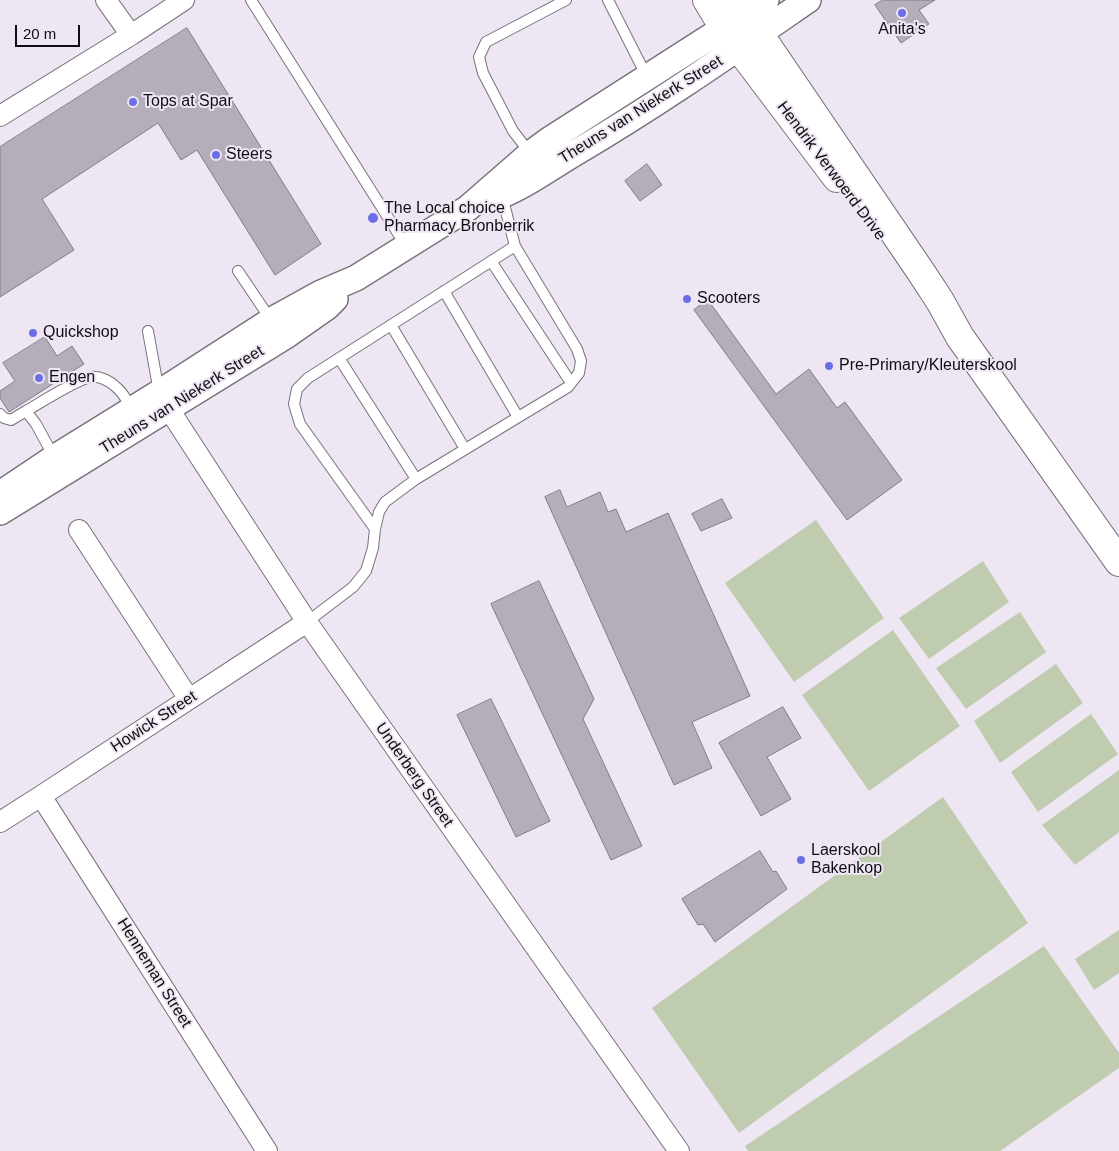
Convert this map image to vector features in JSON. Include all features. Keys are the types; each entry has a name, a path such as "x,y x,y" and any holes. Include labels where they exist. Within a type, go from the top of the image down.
{"main road":[{"name":"Hendrik Verwoerd Drive","path":"706,0 745,20 862,210 926,300 960,337 1119,562"}],"street":[{"path":"106,0 131,35"},
{"path":"0,116 184,0"},
{"name":"Theuns van Niekerk Street","path":"0,512 164,400 272,320 321,292 356,278 468,208 548,140 647,77 745,20 808,0"},
{"name":"Theuns van Niekerk Street","path":"468,208 502,196 620,126 745,20"},
{"name":"Theuns van Niekerk Street","path":"0,494 132,408 164,400 234,369 327,307 356,278"},
{"name":"Underberg Street","path":"164,400 307,622 679,1151"},
{"path":"80,530 190,699"},
{"name":"Howick Street","path":"2,817 42,796 307,622"},
{"name":"Henneman Street","path":"42,796 267,1151"}],"lane":[{"path":"251,0 406,246"},
{"path":"530,154 513,131 483,73 479,57 486,42 566,0"},
{"path":"608,0 647,77"},
{"path":"307,622 353,587 366,571 373,548 379,512 385,502 416,480 568,387 579,373 581,361 577,349 515,246 502,196"},
{"path":"375,529 300,424 294,404 297,390 308,378 515,246"},
{"path":"491,261 571,383"},
{"path":"238,271 272,320"},
{"path":"444,291 518,417"},
{"path":"391,325 466,449"},
{"path":"148,331 164,400"},
{"path":"339,358 416,480"},
{"path":"0,414 4,418 11,420 77,382 90,377 98,377 117,387 132,408"},
{"path":"26,411 36,424 54,458"}],"green space":[{"path":"816,520 884,618 794,682 725,583"},
{"path":"983,561 1009,602 929,659 899,618"},
{"path":"1020,612 1046,652 966,709 936,668"},
{"path":"893,630 960,726 869,791 802,695"},
{"path":"1056,664 1083,703 1000,763 974,721"},
{"path":"1091,714 1118,754 1038,812 1011,772"},
{"path":"1119,770 1119,832 1075,865 1042,825"},
{"path":"943,797 1028,923 739,1133 652,1008"},
{"path":"1119,930 1119,973 1094,990 1075,959"},
{"path":"1044,946 1119,1053 1119,1068 1000,1151 748,1151 745,1146"}],"building":[{"path":"883,0 935,0 919,10 929,24 901,43 875,5"},
{"path":"187,28 321,244 275,275 197,150 181,160 158,123 42,199 74,250 0,297 0,147"},
{"path":"647,164 662,185 640,201 625,181"},
{"path":"708,300 776,394 809,369 837,408 845,402 902,480 847,520 694,310"},
{"path":"45,337 57,356 72,346 84,364 9,412 0,398 0,391 15,381 3,363"},
{"path":"560,490 567,507 600,492 608,512 616,509 626,532 668,513 750,696 692,722 712,768 674,785 545,497"},
{"path":"722,499 732,518 701,531 692,514"},
{"path":"539,581 594,699 583,719 642,846 611,860 491,604"},
{"path":"491,699 550,821 516,837 457,715"},
{"path":"783,707 801,738 767,757 791,799 761,816 719,743"},
{"path":"760,851 773,872 776,871 787,889 715,942 703,924 698,925 682,899"}],"place":[{"name":"Anita's","path":"902,13"},
{"name":"Tops at Spar","path":"133,102"},
{"name":"Steers","path":"216,155"},
{"name":"The Local choice Pharmacy Bronberrik","path":"373,218"},
{"name":"Scooters","path":"687,299"},
{"name":"Quickshop","path":"33,333"},
{"name":"Pre-Primary/Kleuterskool","path":"829,366"},
{"name":"Engen","path":"39,378"},
{"name":"Laerskool Bakenkop","path":"801,860"}]}
